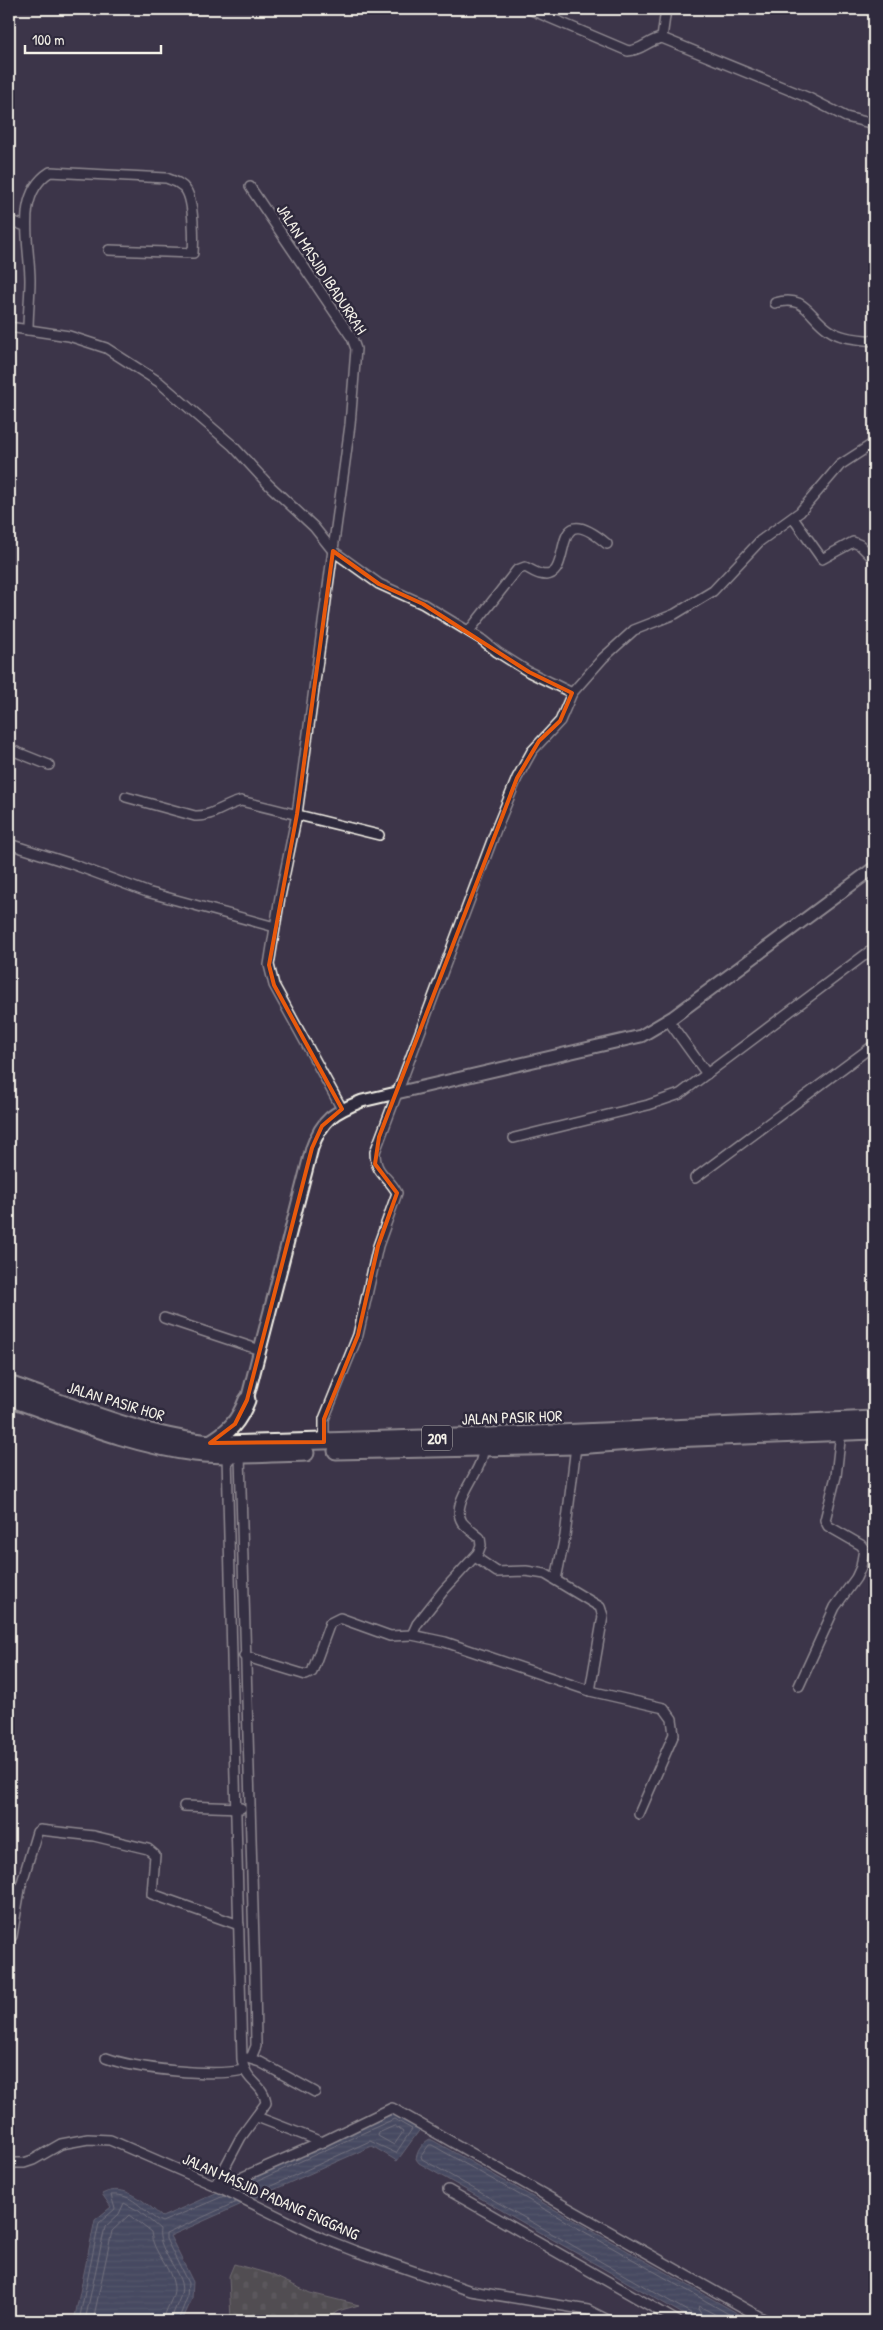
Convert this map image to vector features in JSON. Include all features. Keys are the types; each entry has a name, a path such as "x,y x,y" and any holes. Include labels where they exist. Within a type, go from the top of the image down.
{"main road":[{"name":"JALAN PASIR HOR","path":"9,1384 134,1427 210,1443 324,1442 874,1419"},
{"name":"JALAN PASIR HOR","path":"9,1398 130,1440 174,1450 234,1456 576,1446 671,1439 874,1430"},
{"path":"210,1443 222,1436 235,1424 247,1400"},
{"path":"247,1400 246,1429 252,1438 261,1444"}],"street":[{"path":"529,9 628,50 639,50 654,39 662,38 809,98 846,117 874,124"},
{"path":"662,38 666,9"},
{"path":"28,330 30,278 25,226 33,191 38,182 50,172 166,178 177,182 186,191 191,202 193,253 109,250"},
{"name":"JALAN MASJID IBADURRAH","path":"250,187 352,338 356,349 350,425 297,814 275,927"},
{"path":"9,220 25,226"},
{"path":"775,303 786,300 797,302 829,330 838,335 874,341"},
{"path":"9,327 69,336 106,348 159,382 232,445 269,485 314,527 333,551 379,584 423,604 469,631 517,664 572,693"},
{"path":"324,1442 324,1419 358,1335 378,1246 396,1193 393,1186 377,1170 375,1152 517,778 535,746 560,720 572,693 586,675 634,630 675,614 699,601 725,580 760,541 793,518 805,507 840,465 874,443"},
{"path":"793,518 822,559 853,542 860,545 872,557 874,556"},
{"path":"469,631 517,570 525,567 547,575 553,571 559,561 570,530 574,526 582,526 592,531 607,544"},
{"path":"9,749 49,766"},
{"path":"126,797 195,816 206,816 229,804 241,801 379,835"},
{"path":"9,844 72,864 146,892 275,927 269,965 270,975 342,1109"},
{"path":"247,1400 312,1148 322,1126 331,1116 342,1109 362,1101 641,1036 668,1020 874,868"},
{"path":"514,1138 648,1105 680,1094 874,948"},
{"path":"668,1020 707,1074"},
{"path":"695,1178 874,1045"},
{"path":"164,1318 260,1350"},
{"path":"798,1686 835,1607 856,1578 864,1560 864,1549 861,1545 828,1526 825,1520 836,1476 841,1432"},
{"path":"556,1579 565,1536 576,1446"},
{"path":"412,1635 417,1624 439,1596 475,1557 481,1545 480,1538 461,1520 459,1511 461,1502 482,1461 483,1448"},
{"path":"234,1456 244,1656 256,2046 246,2058"},
{"path":"234,1456 236,1808 239,1925 246,2058 243,2070"},
{"path":"475,1557 496,1572 526,1571 556,1579 574,1592 596,1603 603,1616 590,1691"},
{"path":"244,1656 306,1675 312,1672 330,1623 340,1618 390,1636 412,1635 445,1642 590,1691 664,1708 672,1719 674,1734 638,1814"},
{"path":"184,1806 249,1809"},
{"path":"9,1940 12,1936 20,1889 37,1832 46,1830 94,1836 148,1849 155,1855 156,1862 152,1894 239,1925"},
{"path":"106,2058 126,2064 164,2069 221,2073 243,2070"},
{"path":"246,2058 316,2092"},
{"path":"219,2187 234,2148 264,2108 265,2096 243,2070"},
{"path":"219,2187 322,2142 392,2108 767,2321"},
{"path":"257,2117 322,2142"},
{"name":"JALAN MASJID PADANG ENGGANG","path":"9,2163 24,2163 33,2160 61,2144 103,2139 119,2143 219,2187 322,2238 446,2284 503,2298 588,2310 610,2321"},
{"path":"448,2190 676,2321"}],"highlighted area":[{"path":"333,551 379,584 423,604 529,672 572,693 560,721 539,741 517,778 379,1137 375,1164 397,1193 378,1246 358,1335 324,1419 324,1442 210,1443 235,1424 247,1400 312,1148 322,1126 342,1109 274,985 269,965 297,814"}],"green space":[{"path":"234,2264 270,2274 310,2293 359,2305 338,2311 324,2321 231,2321 229,2276"}],"water":[{"path":"395,2113 421,2128 397,2161 372,2146 170,2236 193,2282 192,2299 182,2321 74,2321 95,2220 111,2207 102,2194 119,2190 127,2192 149,2205 162,2217"},
{"path":"430,2139 751,2321 695,2321 419,2163 416,2159 418,2153 427,2140"}]}
